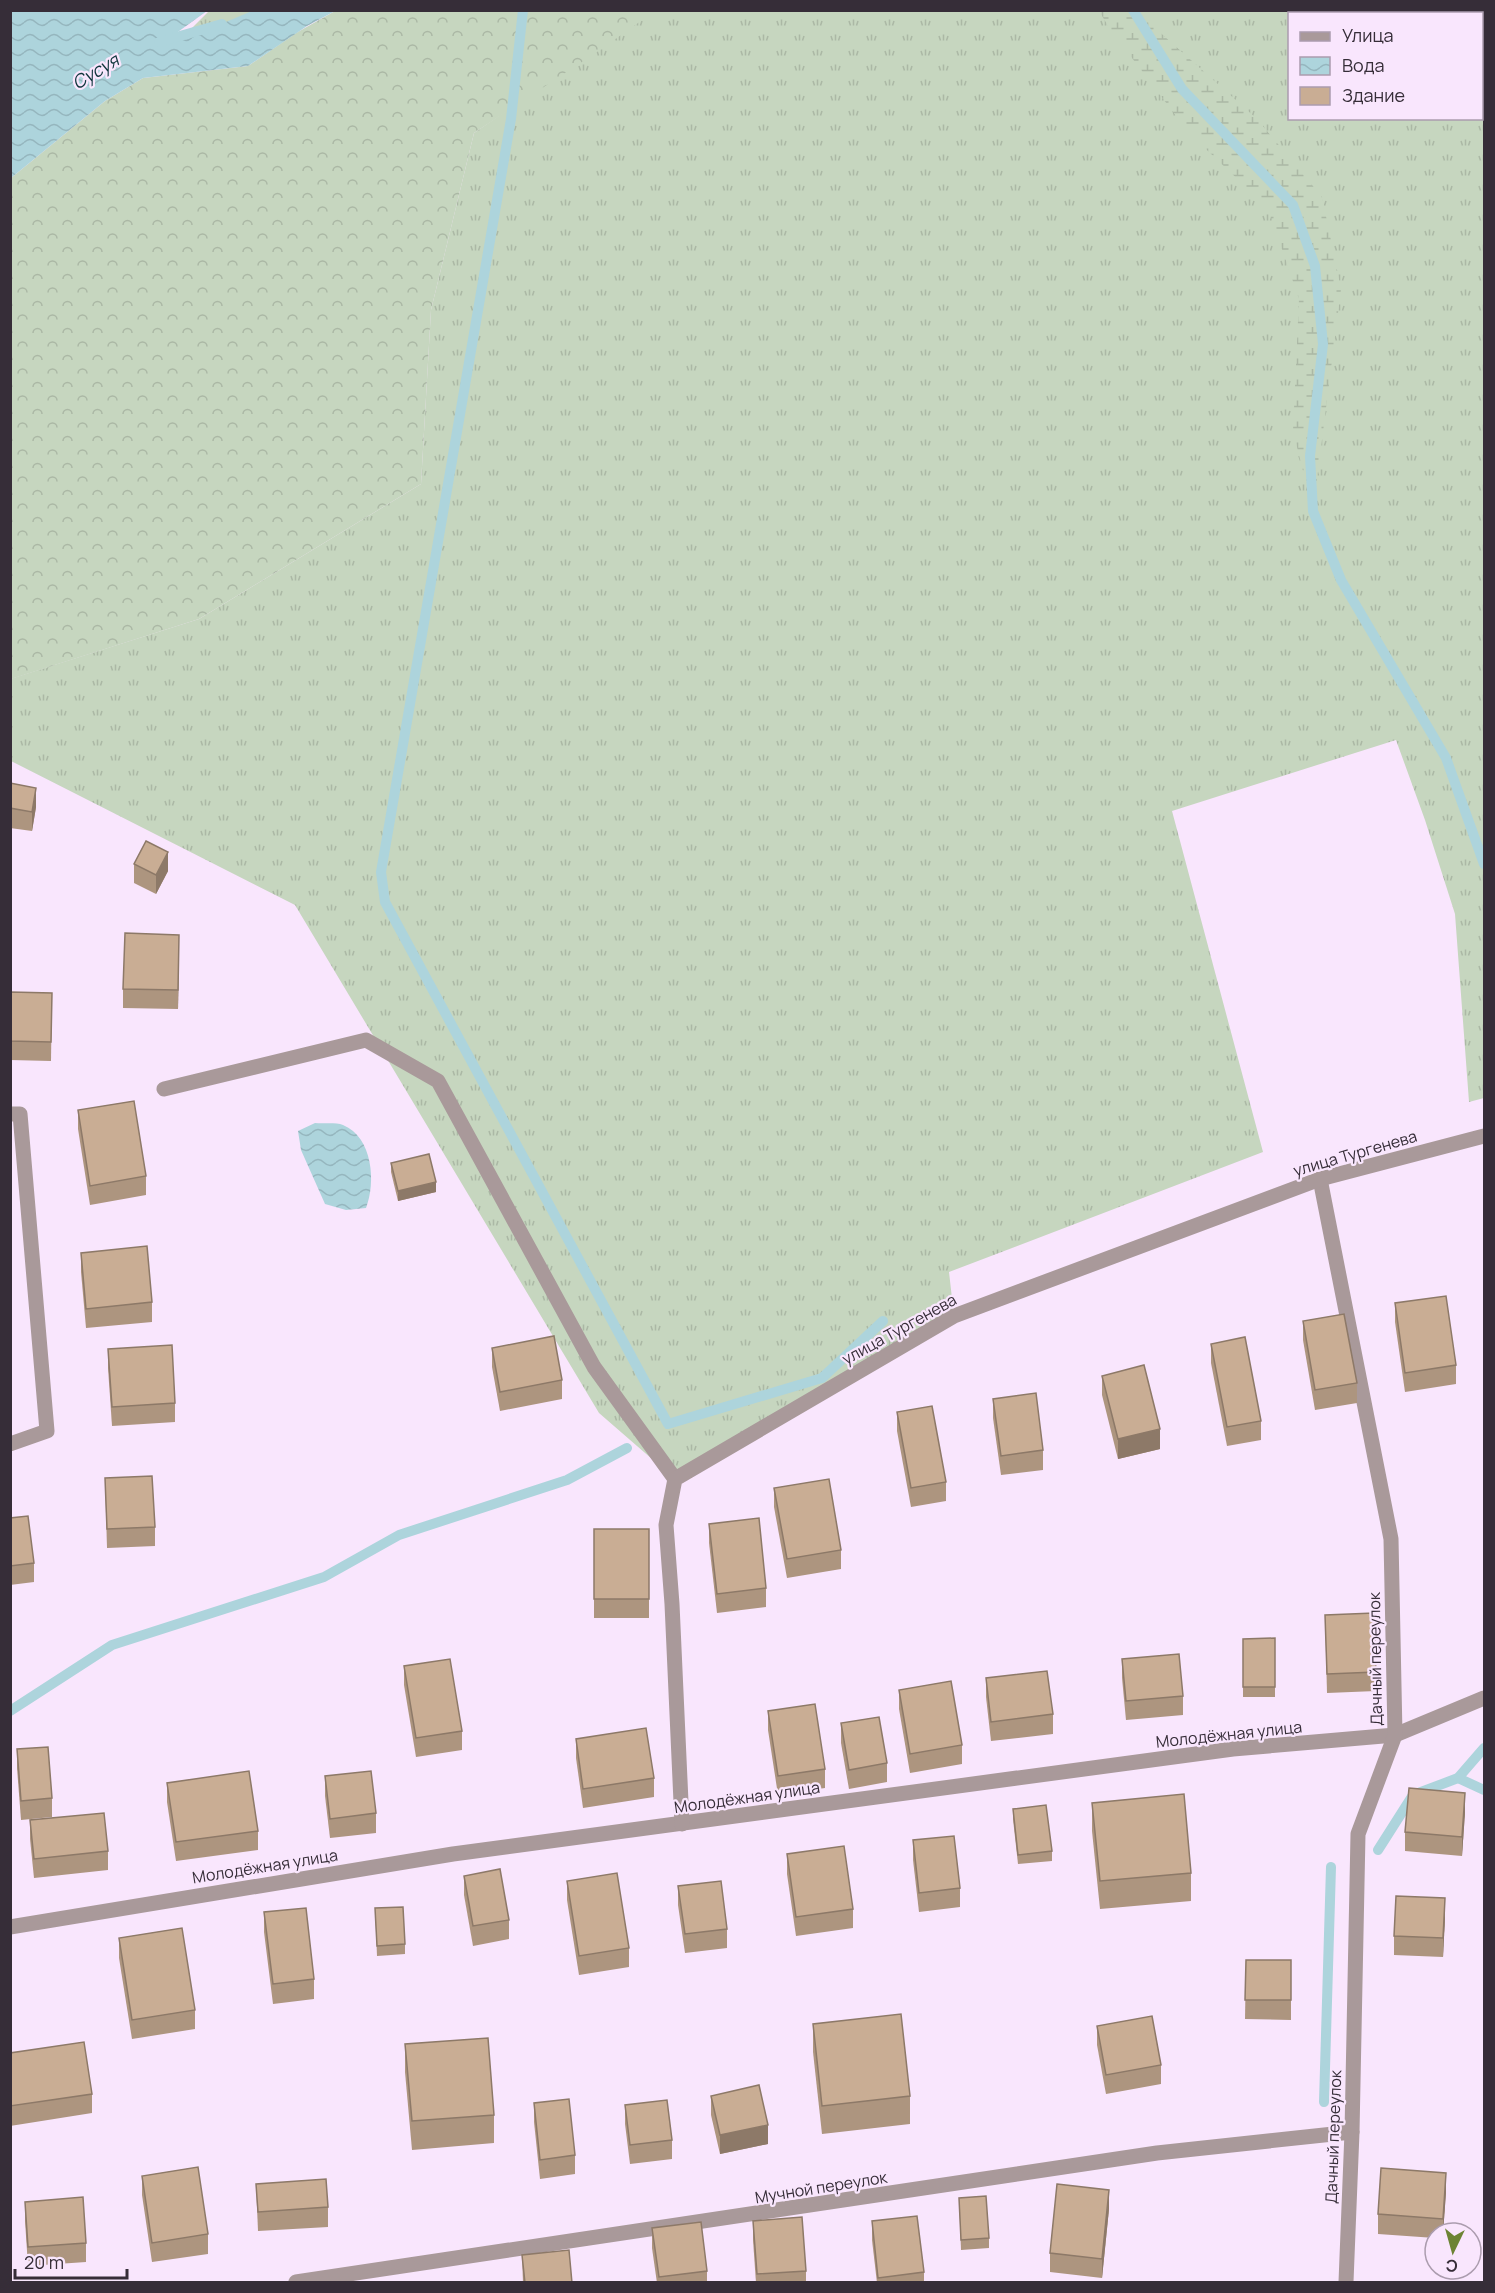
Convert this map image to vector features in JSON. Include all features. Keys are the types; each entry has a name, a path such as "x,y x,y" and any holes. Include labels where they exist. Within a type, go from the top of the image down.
{"street":[{"path":"164,1089 366,1040 438,1081 594,1367 675,1479 666,1525 682,1824"},
{"path":"10,1443 47,1431 15,1114"},
{"name":"улица Тургенева","path":"675,1479 954,1316 1320,1179 1485,1137"},
{"name":"Дачный переулок","path":"1320,1179 1391,1539 1395,1735 1358,1834 1352,2132 1346,2283"},
{"name":"Молодёжная улица","path":"10,1926 453,1854 1233,1749 1395,1735 1485,1698"},
{"name":"Мучной переулок","path":"296,2283 1145,2155 1352,2132"}],"green space":[{"path":"209,11 257,11 231,22 186,34"},
{"path":"335,11 655,11 474,133 431,310 421,484 199,619 11,679 11,178 105,101 143,78 248,66 296,33"},
{"path":"652,11 1484,11 1484,1098 1469,1102 1455,914 1396,740 1172,811 1263,1152 949,1272 954,1316 675,1479 599,1413 295,905 11,761 10,679 199,619 421,484 431,310 474,133"},
{"path":"1099,11 1136,11 1257,119 1322,197 1341,289 1313,511 1293,431 1299,299 1268,208 1189,133 1110,29"}],"water":[{"name":"Сусуя","path":"11,10 207,11 168,39 214,27 252,11 335,11 307,26 248,66 143,78 105,101 11,178"},
{"path":"315,1123 343,1125 361,1140 370,1162 371,1174 366,1208 346,1210 325,1204 301,1150 298,1131"}],"building":[{"path":"10,783 36,788 32,812 10,808"},
{"path":"146,841 168,852 156,875 134,864"},
{"path":"125,933 179,935 178,990 123,989"},
{"path":"10,992 52,993 51,1042 10,1041"},
{"path":"134,1101 146,1176 90,1186 78,1110"},
{"path":"429,1154 436,1182 398,1191 391,1163"},
{"path":"147,1246 152,1302 86,1309 81,1253"},
{"path":"1446,1296 1456,1365 1405,1373 1395,1303"},
{"path":"1344,1314 1357,1383 1315,1390 1303,1321"},
{"path":"554,1336 562,1380 500,1392 492,1348"},
{"path":"1245,1337 1261,1421 1227,1427 1211,1344"},
{"path":"172,1345 175,1403 112,1407 108,1349"},
{"path":"1144,1365 1160,1429 1118,1439 1102,1376"},
{"path":"1036,1393 1043,1450 1001,1456 993,1399"},
{"path":"932,1406 946,1482 911,1488 897,1412"},
{"path":"152,1476 155,1527 107,1529 105,1478"},
{"path":"829,1479 841,1550 787,1559 774,1488"},
{"path":"28,1516 34,1563 10,1566 10,1518"},
{"path":"759,1518 766,1588 717,1594 709,1524"},
{"path":"594,1529 649,1529 649,1599 594,1599"},
{"path":"1374,1613 1376,1672 1327,1674 1325,1615"},
{"path":"1275,1638 1275,1687 1243,1687 1243,1639"},
{"path":"1179,1654 1183,1696 1126,1701 1122,1659"},
{"path":"450,1659 462,1731 416,1738 404,1666"},
{"path":"1047,1671 1053,1714 991,1722 986,1678"},
{"path":"951,1681 962,1745 910,1754 899,1690"},
{"path":"815,1704 825,1769 778,1776 768,1711"},
{"path":"879,1717 887,1763 849,1770 841,1723"},
{"path":"646,1728 654,1778 583,1789 576,1739"},
{"path":"48,1747 52,1798 21,1801 17,1749"},
{"path":"249,1771 258,1831 176,1842 167,1783"},
{"path":"371,1771 376,1813 330,1819 325,1776"},
{"path":"1409,1788 1465,1793 1462,1837 1405,1832"},
{"path":"1184,1794 1191,1873 1100,1881 1092,1803"},
{"path":"1046,1805 1052,1851 1018,1855 1013,1809"},
{"path":"104,1813 108,1851 34,1859 30,1820"},
{"path":"954,1836 960,1888 919,1893 913,1840"},
{"path":"844,1846 853,1909 796,1917 787,1854"},
{"path":"500,1869 509,1920 473,1926 464,1876"},
{"path":"617,1873 629,1948 579,1956 567,1881"},
{"path":"721,1881 727,1929 685,1934 678,1886"},
{"path":"1396,1896 1445,1898 1443,1938 1394,1936"},
{"path":"403,1907 405,1944 377,1946 375,1908"},
{"path":"306,1908 314,1979 273,1984 264,1912"},
{"path":"182,1928 195,2010 132,2020 119,1938"},
{"path":"1246,1960 1291,1960 1291,2000 1245,2000"},
{"path":"901,2014 910,2096 822,2106 813,2024"},
{"path":"1152,2016 1161,2065 1106,2075 1097,2026"},
{"path":"488,2038 494,2115 412,2121 405,2044"},
{"path":"84,2042 92,2094 10,2106 10,2053"},
{"path":"759,2085 768,2125 720,2135 711,2096"},
{"path":"569,2099 575,2155 540,2160 534,2103"},
{"path":"667,2100 672,2140 630,2145 625,2105"},
{"path":"198,2167 208,2234 152,2243 142,2176"},
{"path":"1381,2168 1446,2173 1443,2219 1378,2214"},
{"path":"326,2179 328,2207 258,2212 256,2184"},
{"path":"1057,2184 1109,2190 1102,2259 1050,2253"},
{"path":"986,2196 989,2238 961,2240 959,2198"},
{"path":"83,2197 86,2243 28,2247 25,2202"},
{"path":"917,2216 924,2272 878,2278 872,2221"},
{"path":"802,2217 806,2271 757,2274 753,2221"},
{"path":"701,2222 707,2271 659,2277 652,2228"},
{"path":"569,2250 572,2283 525,2283 522,2255"}],"waterway":[{"path":"523,10 511,119 381,872 385,902 668,1424 822,1378 883,1321"},
{"path":"1133,10 1182,89 1293,205 1315,266 1323,344 1310,456 1313,511 1341,580 1446,758 1484,864"},
{"path":"159,42 222,24"},
{"path":"10,1711 112,1645 324,1577 399,1535 567,1480 627,1448"},
{"path":"1378,1850 1413,1795 1458,1778 1484,1748"},
{"path":"1458,1778 1484,1790"},
{"path":"1324,2102 1331,1867"}]}
